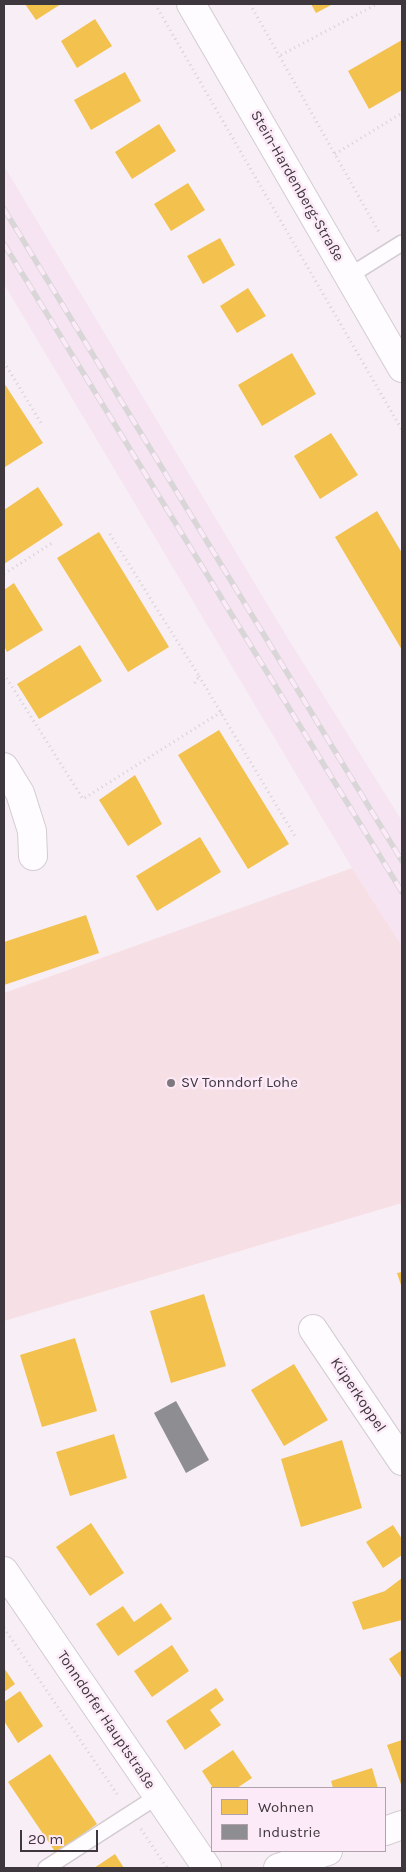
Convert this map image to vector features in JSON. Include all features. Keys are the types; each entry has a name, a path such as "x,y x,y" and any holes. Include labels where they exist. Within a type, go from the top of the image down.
{"main road":[{"name":"Stein-Hardenberg-Straße","path":"191,4 402,368"},
{"path":"4,768 20,793 32,831 33,856"},
{"name":"Küperkoppel","path":"313,1329 402,1461"},
{"name":"Tonndorfer Hauptstraße","path":"4,1571 208,1868"},
{"path":"386,1831 402,1825"},
{"path":"278,1868 325,1852"}],"lane":[{"path":"349,276 396,247"},
{"path":"46,1868 158,1796"}],"path":[{"path":"155,4 402,430"},
{"path":"250,4 281,55 335,154 396,247"},
{"path":"281,55 377,4"},
{"path":"335,154 402,113"},
{"path":"4,362 41,423"},
{"path":"110,534 199,676 296,838"},
{"path":"4,574 52,543"},
{"path":"4,674 83,799 220,712"},
{"path":"194,684 199,676"},
{"path":"4,1628 167,1868"}],"shaded area":[{"path":"4,166 287,637 402,821 402,946 352,868 4,284"},
{"name":"SV Tonndorf Lohe","path":"352,868 402,946 402,1203 4,1321 4,993"}],"building: Wohnen":[{"path":"25,4 61,4 36,20"},
{"path":"311,4 333,4 316,13"},
{"path":"95,19 112,46 77,68 61,41"},
{"path":"402,40 402,90 369,109 348,71"},
{"path":"125,72 141,101 91,130 74,100"},
{"path":"159,124 176,151 132,179 115,152"},
{"path":"188,183 205,210 171,231 154,204"},
{"path":"220,238 235,265 203,284 187,256"},
{"path":"248,288 266,316 237,333 220,306"},
{"path":"292,353 316,394 262,426 238,385"},
{"path":"4,383 43,443 5,467 4,466"},
{"path":"331,433 358,475 320,499 294,456"},
{"path":"38,487 63,525 4,564 4,510"},
{"path":"377,511 402,553 402,650 335,537"},
{"path":"99,532 169,647 128,672 57,558"},
{"path":"14,583 43,630 7,652 4,646 4,590"},
{"path":"80,645 102,681 39,719 17,684"},
{"path":"219,730 289,844 248,869 178,755"},
{"path":"135,775 162,824 128,846 99,800"},
{"path":"200,837 221,872 157,911 136,876"},
{"path":"86,915 99,953 4,985 4,942"},
{"path":"402,1272 402,1288 397,1273"},
{"path":"204,1294 226,1366 171,1383 150,1311"},
{"path":"75,1338 97,1411 42,1427 20,1355"},
{"path":"294,1364 328,1420 284,1446 251,1390"},
{"path":"114,1434 127,1478 70,1496 56,1452"},
{"path":"342,1440 362,1508 301,1527 281,1459"},
{"path":"91,1523 124,1573 90,1596 56,1547"},
{"path":"393,1525 402,1539 402,1555 383,1568 366,1542"},
{"path":"402,1578 402,1620 363,1630 352,1602 385,1591"},
{"path":"161,1603 172,1619 118,1656 96,1624 123,1606 134,1622"},
{"path":"172,1645 189,1671 152,1697 134,1671"},
{"path":"402,1650 402,1679 389,1659"},
{"path":"4,1668 15,1684 4,1692"},
{"path":"216,1688 224,1700 210,1710 221,1725 185,1750 166,1721"},
{"path":"20,1691 43,1726 18,1743 4,1721 4,1702"},
{"path":"402,1740 402,1787 387,1745"},
{"path":"233,1750 252,1778 238,1787 212,1787 202,1771"},
{"path":"50,1754 97,1824 56,1853 8,1782"},
{"path":"372,1768 378,1787 333,1787 331,1781"},
{"path":"115,1854 124,1868 94,1868"}],"building: Industrie":[{"path":"176,1401 209,1460 186,1473 154,1413"}],"railway":[{"path":"4,209 402,861"},
{"path":"4,244 402,892"}],"place":[{"name":"SV Tonndorf Lohe","path":"171,1083"}]}
